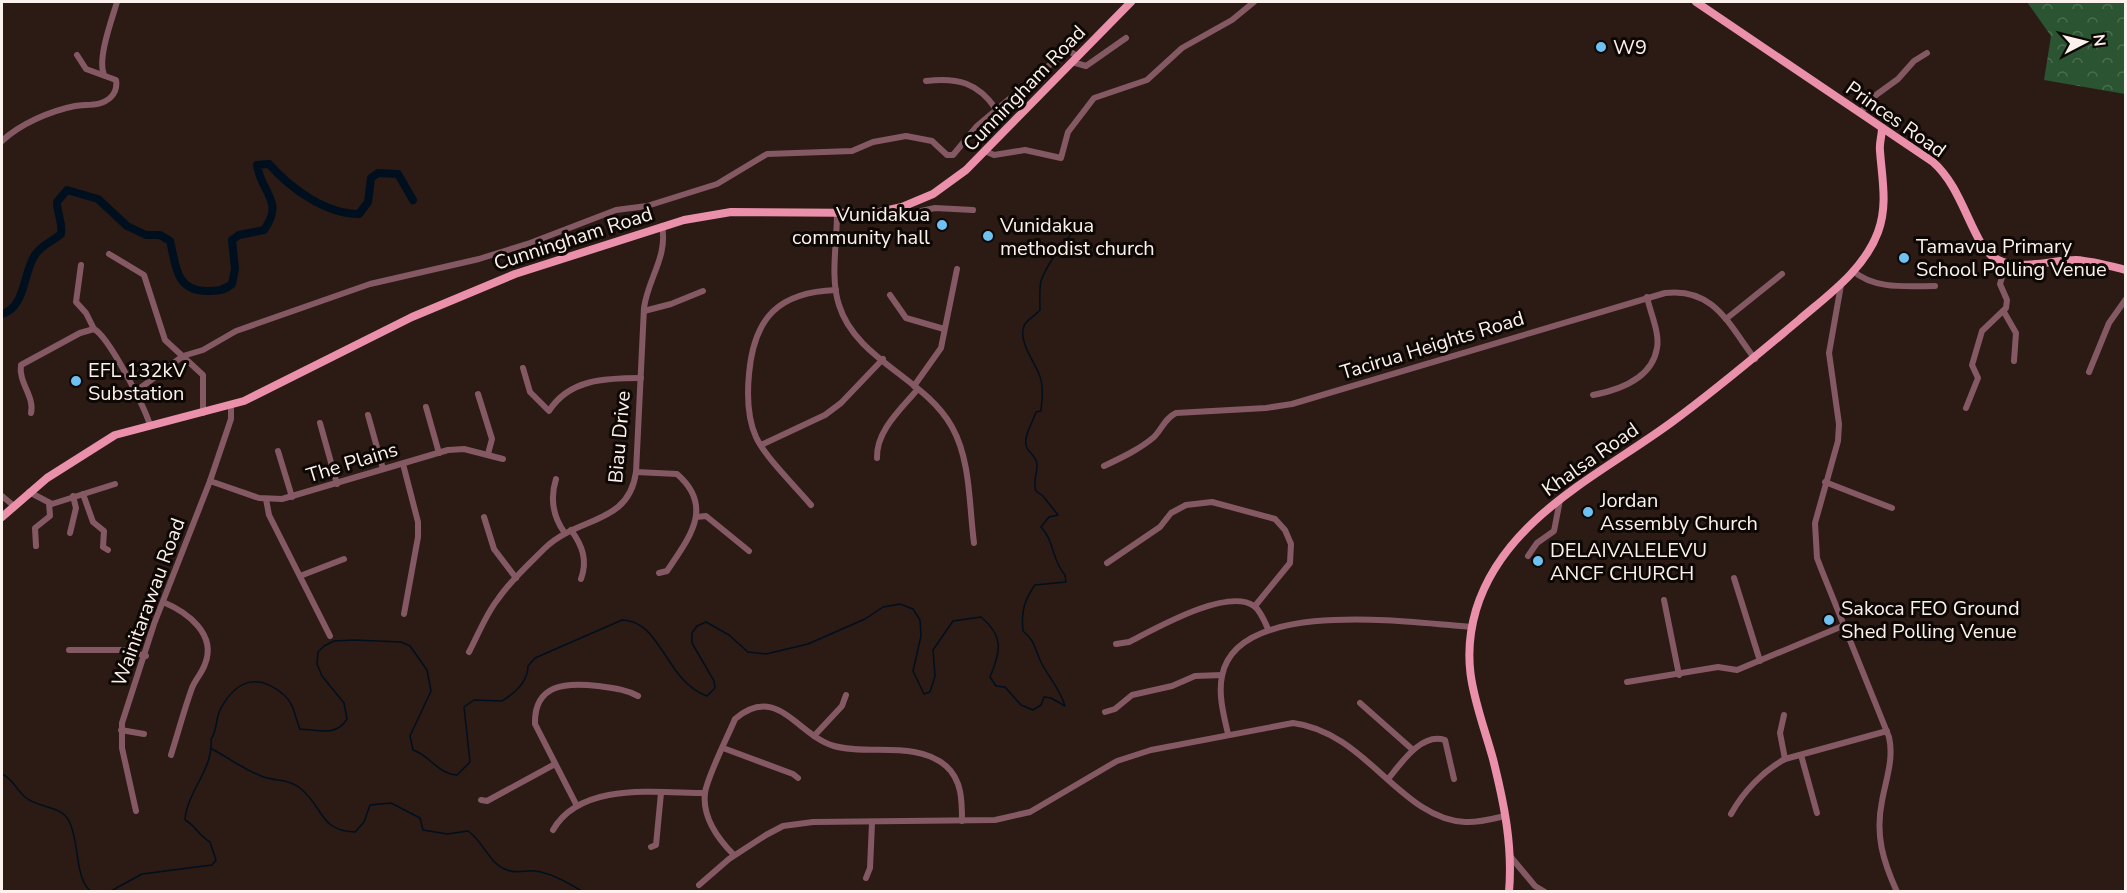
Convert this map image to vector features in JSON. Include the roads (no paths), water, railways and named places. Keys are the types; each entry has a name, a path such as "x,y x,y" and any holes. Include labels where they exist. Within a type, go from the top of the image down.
{"main road":[{"name":"Cunningham Road","path":"2,517 29,492 101,441 126,430 231,406 471,290 662,226 731,212 860,215 894,209 941,189 985,151 1131,2"},
{"name":"Princes Road","path":"1696,2 1940,168 1987,252 2006,264"},
{"name":"Khalsa Road","path":"1509,891 1510,856 1505,816 1492,757 1472,692 1468,665 1473,627 1488,581 1503,552 1541,514 1670,424 1755,359 1841,285 1868,251 1881,223 1884,204 1880,147 1882,128"},
{"path":"2006,264 2077,260 2126,270"}],"street":[{"path":"104,75 102,69 106,40 117,2"},
{"path":"985,151 994,155 1025,150 1061,158 1068,132 1094,98 1147,80 1182,48 1232,20 1254,2"},
{"path":"135,392 183,356 203,350 236,331 370,284 479,259 530,243 616,210 647,206 717,184 767,154 852,151 873,142 906,136 935,142 951,156 996,109 1064,53 1071,52 1075,60 1086,66 1126,38"},
{"path":"1860,113 1875,95 1898,79 1914,61 1927,53"},
{"path":"2,141 12,131 33,121 75,106 102,102 111,97 117,83 104,75 86,69 78,55"},
{"path":"926,81 952,81 975,87 985,94 996,109"},
{"path":"894,209 902,215 935,208 973,210"},
{"path":"837,214 836,290 848,325 859,339 916,388 952,427 964,463 974,543"},
{"name":"Biau Drive","path":"469,652 496,600 547,546 568,531 610,513 626,501 631,494 636,472 644,311 649,286 663,254 662,226"},
{"path":"108,254 144,275 151,290 161,332 172,348 203,375 203,413"},
{"path":"1966,408 1978,378 1972,365 1982,331 2004,312 2007,300 2000,284 2006,264"},
{"path":"81,266 76,302 86,313 93,329 108,344 135,392 150,425"},
{"path":"877,458 877,448 885,429 937,357 957,269"},
{"path":"1853,271 1862,279 1889,286 1935,286"},
{"path":"1726,319 1782,274"},
{"path":"1841,285 1829,353 1839,435 1815,523 1817,558 1887,731 1891,757 1881,804 1880,841 1883,859 1897,891"},
{"path":"811,505 761,445 751,424 748,406 750,356 759,327 778,306 793,296 810,291 836,290"},
{"path":"644,311 702,291"},
{"name":"Tacirua Heights Road","path":"1104,466 1126,456 1154,437 1170,416 1176,413 1266,408 1292,404 1647,297 1686,292 1715,307 1755,359"},
{"path":"890,296 906,318 944,329"},
{"path":"1593,395 1615,390 1638,379 1648,369 1658,347 1647,297"},
{"path":"2089,372 2109,323 2126,299"},
{"path":"2004,312 2016,333 2014,361"},
{"path":"31,413 32,405 22,379 21,365 80,333 93,329"},
{"path":"761,445 825,415 841,403 883,359"},
{"path":"523,369 530,392 549,411 565,392 581,385 608,378 641,378"},
{"path":"478,394 492,440 488,454"},
{"name":"Wainitarawau Road","path":"136,811 122,748 121,730 163,602 210,481 231,418 231,406"},
{"path":"426,407 439,453"},
{"path":"368,416 383,469"},
{"path":"320,423 337,484"},
{"name":"The Plains","path":"210,481 266,499 292,497 439,453 464,449 503,459"},
{"path":"278,451 292,497"},
{"path":"403,464 418,522 413,571 404,614"},
{"path":"636,472 677,474 694,494 698,506 696,517 683,548 667,571 659,573"},
{"path":"556,479 554,513 580,542 583,553 581,579"},
{"path":"1825,482 1892,508"},
{"path":"29,492 49,503 115,484"},
{"path":"83,494 91,517 104,531 103,547 108,550"},
{"path":"2,496 14,506"},
{"path":"70,533 76,508 73,496"},
{"path":"266,499 268,515 330,636"},
{"path":"1528,556 1537,543 1554,531 1560,500"},
{"path":"1107,562 1160,527 1171,513 1186,505 1212,502 1275,519 1285,530 1291,544 1290,563 1255,606"},
{"path":"36,546 35,528 50,516 49,503"},
{"path":"696,517 706,516 749,551"},
{"path":"484,517 494,549 516,578"},
{"path":"300,576 344,559"},
{"path":"1734,578 1760,661"},
{"path":"1664,600 1679,675"},
{"path":"1116,644 1129,642 1199,608 1217,603 1243,601 1255,606 1269,629"},
{"path":"163,602 181,609 190,617 201,630 208,650 206,664 193,687 171,755"},
{"path":"1228,734 1222,701 1222,675 1234,651 1269,629 1296,623 1373,619 1473,627"},
{"path":"1627,682 1718,667 1737,670 1803,640 1845,625"},
{"path":"69,650 126,650 146,656"},
{"path":"1105,712 1115,709 1132,695 1172,686 1195,676 1222,675"},
{"path":"577,806 535,724 535,712 540,700 547,692 562,685 576,683 627,690 638,696"},
{"path":"814,736 842,706 846,695"},
{"path":"1360,703 1413,750"},
{"path":"734,855 722,843 711,825 705,794 735,719 744,710 760,706 775,707 814,736 832,746 912,752 933,758 946,766 955,778 961,792 962,821"},
{"path":"1784,715 1780,734 1785,759"},
{"path":"699,885 734,855 783,826 813,822 995,820 1030,812 1117,761 1151,750 1276,724 1309,725 1350,746 1389,778 1404,795 1435,814 1463,822 1505,816"},
{"path":"121,730 144,734"},
{"path":"1731,814 1738,801 1771,767 1785,759 1887,731"},
{"path":"1389,778 1413,750 1423,743 1440,738 1445,740 1454,779"},
{"path":"723,748 793,774 798,778"},
{"path":"1801,755 1817,813"},
{"path":"481,800 487,801 555,764"},
{"path":"651,847 656,845 661,793"},
{"path":"553,830 558,821 577,806 607,795 705,794"},
{"path":"866,878 870,868 872,823"},
{"path":"1510,856 1535,889 1545,891"}],"waterway":[{"path":"2,314 10,310 20,297 35,255 61,234 57,202 67,190 98,199 127,226 146,235 160,235 170,241 178,274 182,281 195,290 205,291 220,290 232,284 235,269 232,240 239,235 264,230 270,220 272,204 257,165 269,164 298,191 322,205 347,213 359,214 368,202 371,178 378,173 398,174 413,200"},
{"path":"109,892 142,874 212,865 216,860 210,842 185,820 190,799 205,770 219,712 227,698 241,685 257,682 275,688 290,702 300,729 326,731 343,725 347,719 344,703 322,676 317,664 318,652 334,641 401,642 410,646 427,670 431,691 410,736 413,750 444,771 457,775 470,762 464,707 474,700 502,701 520,686 526,677 528,666 535,658 622,620 635,623 646,630 682,678 707,696 715,688 714,681 692,643 692,633 697,626 706,622 729,635 748,652 766,654 808,644 865,619 883,607 900,604 913,609 920,620 921,636 913,671 924,694 930,692 935,676 933,650 953,621 981,617 997,637 998,652 990,677 996,686 1005,687 1021,705 1033,710 1041,705 1044,697 1051,698 1065,706 1032,642 1023,631 1024,606 1035,585 1066,582 1065,575 1041,527 1049,517 1058,515 1036,491 1037,464 1026,444 1036,412 1041,411 1042,383 1027,351 1023,332 1027,322 1040,310 1041,281 1054,256 1074,231 1088,222 1096,226"},
{"path":"212,749 254,773 266,778 286,781 300,788 308,795 328,823 343,831 355,832 364,822 370,805 391,803 420,818 423,830 447,834 468,831 479,841 495,863 507,870 548,874 583,892"},
{"path":"2,774 9,778 30,801 55,809 69,821 75,839 82,879 92,892"}],"place":[{"name":"W9","path":"1601,47"},
{"name":"Vunidakua community hall","path":"942,225"},
{"name":"Vunidakua methodist church","path":"988,236"},
{"name":"Tamavua Primary School Polling Venue","path":"1904,258"},
{"name":"EFL 132kV Substation","path":"76,381"},
{"name":"Jordan Assembly Church","path":"1588,512"},
{"name":"DELAIVALELEVU ANCF CHURCH","path":"1538,561"},
{"name":"Sakoca FEO Ground Shed Polling Venue","path":"1829,620"}]}
